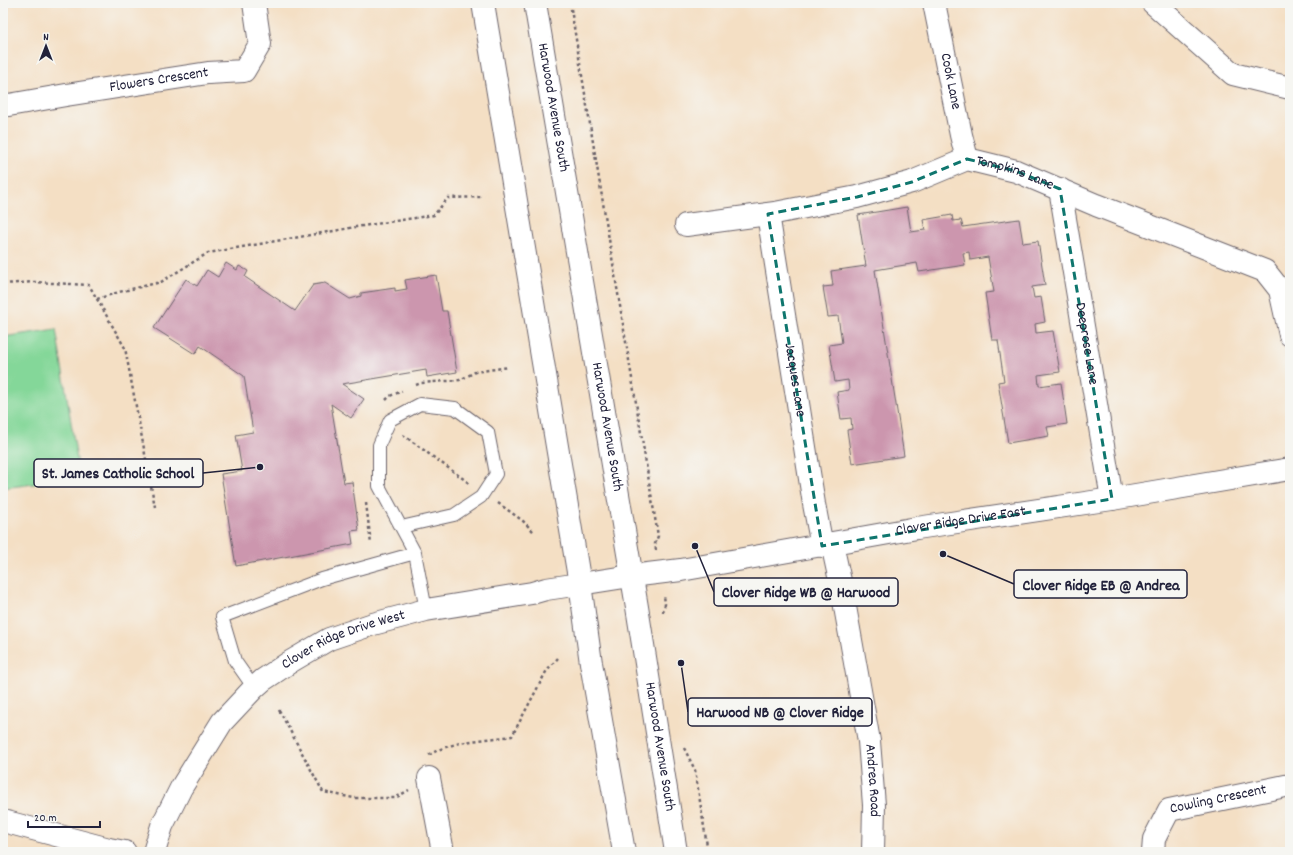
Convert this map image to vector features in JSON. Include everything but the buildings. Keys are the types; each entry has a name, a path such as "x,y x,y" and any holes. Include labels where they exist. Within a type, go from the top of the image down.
{"street":[{"name":"Flowers Crescent","path":"3,106 208,73 244,71 260,44 254,3"},
{"path":"483,3 580,584 591,663 624,852"},
{"name":"Harwood Avenue South","path":"535,3 676,852"},
{"name":"Cook Lane","path":"934,3 967,159"},
{"path":"1153,3 1233,74 1290,88"},
{"name":"Tompkins Lane","path":"686,226 768,214 856,197 912,182 967,159 1016,171 1096,205 1265,271 1280,290 1290,335"},
{"name":"Deeprose Lane","path":"1060,189 1112,499"},
{"name":"Jacques Lane","path":"768,214 814,504 827,545"},
{"name":"Clover Ridge Drive East","path":"631,576 681,570 916,528 1112,499 1290,469"},
{"name":"Andrea Road","path":"827,545 842,590 869,741 874,805 872,852"},
{"name":"Clover Ridge Drive West","path":"154,852 162,826 181,788 222,722 263,680 329,639 373,624 426,610 631,576"},
{"path":"429,778 441,850"},
{"name":"Cowling Crescent","path":"1153,852 1154,838 1169,810 1290,785"},
{"path":"3,821 125,852"}],"lane":[{"path":"401,527 454,515 481,497 496,474 488,432 455,408 420,404 390,420 379,445 379,486 401,527 415,553 426,610"},
{"path":"254,688 235,661 222,617 322,579 415,553"}],"path":[{"path":"570,3 658,536 655,544"},
{"path":"97,299 161,282 208,254 356,227 434,216 448,198 481,198"},
{"path":"3,284 34,282 89,286 125,348 155,507"},
{"path":"388,424 523,521 534,532"},
{"path":"661,617 665,604"},
{"path":"280,710 323,792 354,798 395,798 429,778 429,754 454,744 512,736 547,670 558,658"},
{"path":"682,742 695,770 708,852"}],"highlighted area":[{"path":"967,159 1016,171 1060,189 1112,499 822,546 768,214 857,197 912,182"}],"green space":[{"path":"56,329 80,478 3,488 3,337"}],"place":[{"name":"St. James Catholic School","path":"260,467"},
{"name":"Clover Ridge WB @ Harwood","path":"695,546"},
{"name":"Clover Ridge EB @ Andrea","path":"943,554"},
{"name":"Harwood NB @ Clover Ridge","path":"681,663"}]}
